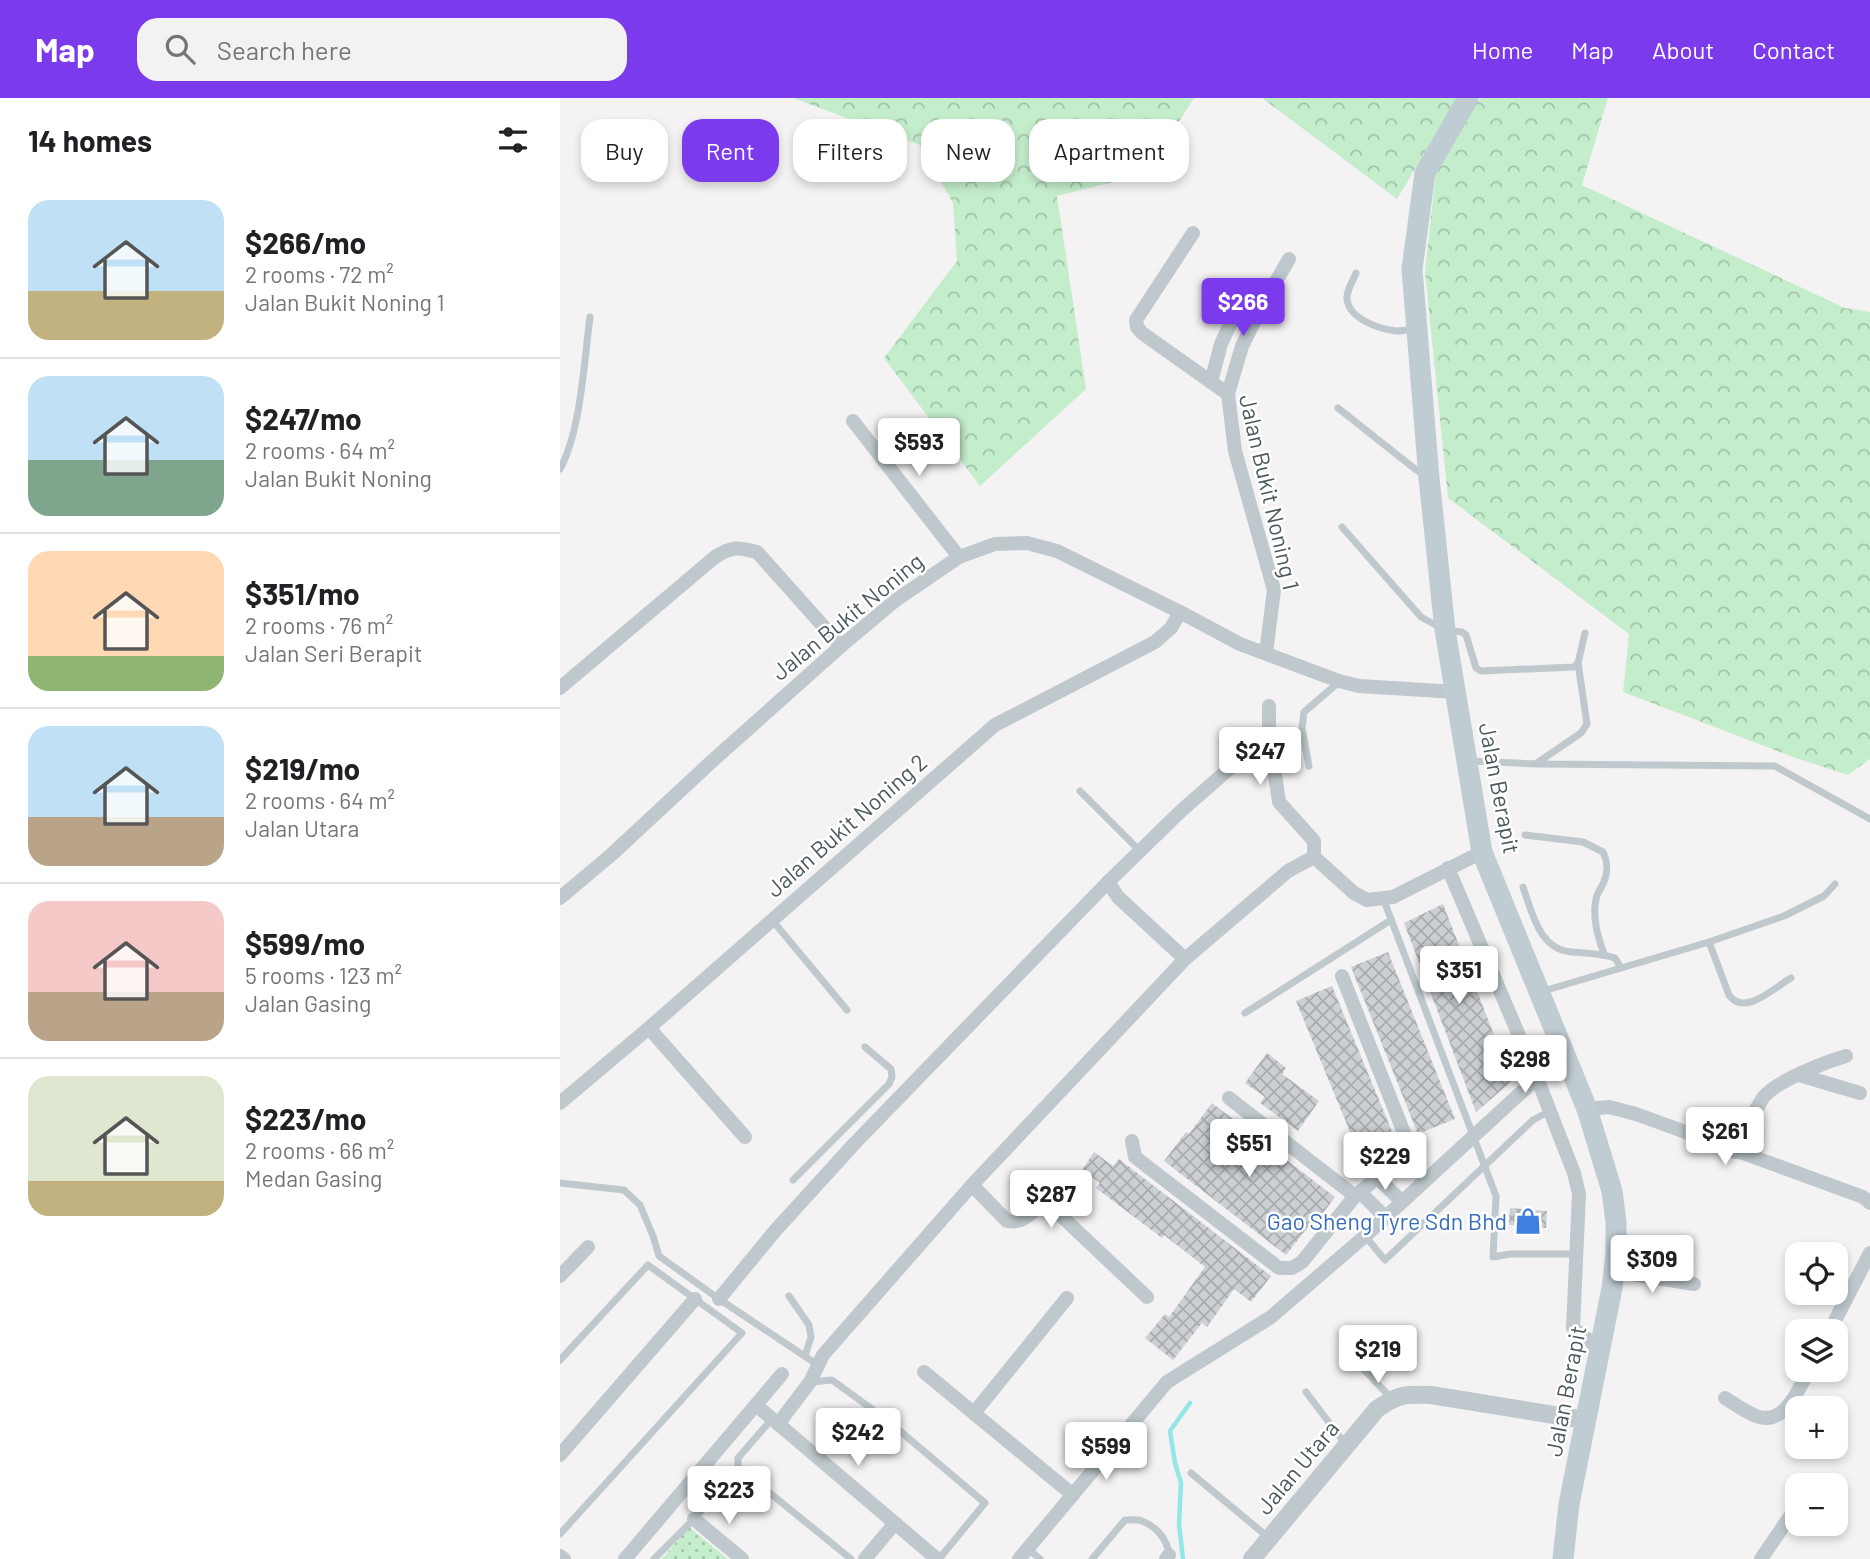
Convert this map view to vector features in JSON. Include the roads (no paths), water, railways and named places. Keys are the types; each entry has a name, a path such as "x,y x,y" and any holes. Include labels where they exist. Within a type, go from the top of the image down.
{"main road":[{"name":"Jalan Berapit","path":"1468,98 1425,173 1412,269 1445,631 1482,852 1587,1109 1612,1191 1616,1222 1614,1271 1569,1504 1568,1554"}],"street":[{"name":"Jalan Bukit Noning 1","path":"1194,233 1136,320 1137,327 1228,394 1235,451 1275,590 1266,653"},
{"path":"1228,394 1242,345 1289,259"},
{"path":"1211,382 1221,344 1248,285"},
{"path":"853,421 959,557"},
{"name":"Jalan Bukit Noning","path":"560,898 896,600 959,557 995,544 1027,543 1057,551 1240,644 1339,681 1359,686 1456,692"},
{"path":"560,688 715,556 729,548 757,552 841,646"},
{"name":"Jalan Bukit Noning 2","path":"560,1103 995,725 1156,642 1171,628 1180,612"},
{"path":"1269,706 1269,734 1279,802 1314,841 1314,857 1354,893 1367,900 1393,897 1482,852"},
{"path":"719,1300 774,1232 866,1131 1139,850 1269,734"},
{"path":"776,1421 810,1382 823,1355 972,1185 1185,959 1288,872 1314,857"},
{"path":"1448,868 1574,1173 1579,1194 1573,1328 1600,1349"},
{"path":"1108,882 1118,897 1185,959"},
{"path":"1132,1141 1135,1157 1279,1268 1292,1268 1302,1262 1358,1194 1409,1150 1342,976"},
{"path":"649,1028 745,1137"},
{"path":"1735,1152 1764,1096 1775,1086 1831,1060 1846,1056"},
{"path":"1023,1554 1167,1382 1271,1317 1365,1236 1537,1079 1567,1061"},
{"path":"1799,1075 1860,1093"},
{"path":"1228,1098 1385,1217"},
{"path":"1587,1109 1609,1107 1636,1114 1863,1198 1870,1203"},
{"path":"1378,1178 1402,1202"},
{"path":"972,1185 1007,1222 1021,1221 1042,1206 1056,1211 1147,1297"},
{"path":"560,1276 588,1247"},
{"path":"1836,1319 1870,1252"},
{"path":"1614,1271 1695,1284"},
{"path":"974,1413 1067,1298"},
{"path":"560,1455 695,1299"},
{"path":"925,1372 1073,1495"},
{"path":"625,1559 782,1374"},
{"path":"1725,1398 1757,1417 1769,1419 1782,1412 1803,1382"},
{"path":"1391,1399 1409,1394 1431,1395 1586,1420"},
{"name":"Jalan Utara","path":"1252,1559 1377,1409 1391,1399"},
{"path":"756,1405 938,1559"},
{"path":"694,1519 742,1559"},
{"path":"865,1559 895,1523"},
{"path":"1760,1559 1785,1523"}],"lane":[{"path":"1356,273 1346,296 1356,316 1368,323 1396,331 1417,329"},
{"path":"560,469 571,441 578,411 590,317"},
{"path":"1338,408 1429,478"},
{"path":"1342,527 1421,617 1445,631 1462,632 1466,635 1476,668 1481,671 1574,667 1578,663"},
{"path":"1537,764 1581,733 1587,724 1578,663 1585,633"},
{"path":"1309,766 1302,728 1304,712 1339,681"},
{"path":"1466,760 1537,764 1775,766 1870,819"},
{"path":"1080,791 1139,850"},
{"path":"1525,835 1583,842 1603,852 1607,873 1605,882 1596,895 1594,909 1597,935 1604,954"},
{"path":"1539,992 1709,942 1784,916 1824,896 1835,884"},
{"path":"1522,887 1538,930 1548,942 1569,952 1604,954 1615,958 1620,968"},
{"path":"1383,898 1496,1196 1493,1257 1510,1254 1576,1254"},
{"path":"771,919 847,1010"},
{"path":"1245,1013 1391,920"},
{"path":"1709,942 1728,995 1739,1004 1752,1002 1791,978"},
{"path":"793,1180 889,1084 891,1069 865,1047"},
{"path":"1365,1236 1385,1260 1533,1120 1550,1111"},
{"path":"854,1119 866,1131"},
{"path":"560,1183 624,1190 640,1205 659,1256 719,1300 818,1365"},
{"path":"560,1360 648,1265 742,1332 560,1534"},
{"path":"789,1296 809,1325 811,1337 805,1356"},
{"path":"1356,1361 1391,1399"},
{"path":"810,1382 832,1380 887,1420 985,1503 938,1559"},
{"path":"1306,1392 1347,1446"},
{"path":"654,1559 694,1519 738,1467 738,1458 776,1421"},
{"path":"738,1467 850,1559"},
{"path":"1191,1473 1270,1538"},
{"path":"1092,1559 1125,1520 1141,1521 1157,1531 1168,1545 1168,1557"},
{"path":"1023,1554 1040,1559"}],"waterway":[{"path":"1183,1559 1179,1524 1181,1483 1170,1431 1190,1403"}],"place":[{"name":"Gao Sheng Tyre Sdn Bhd","path":"1528,1221"}]}
